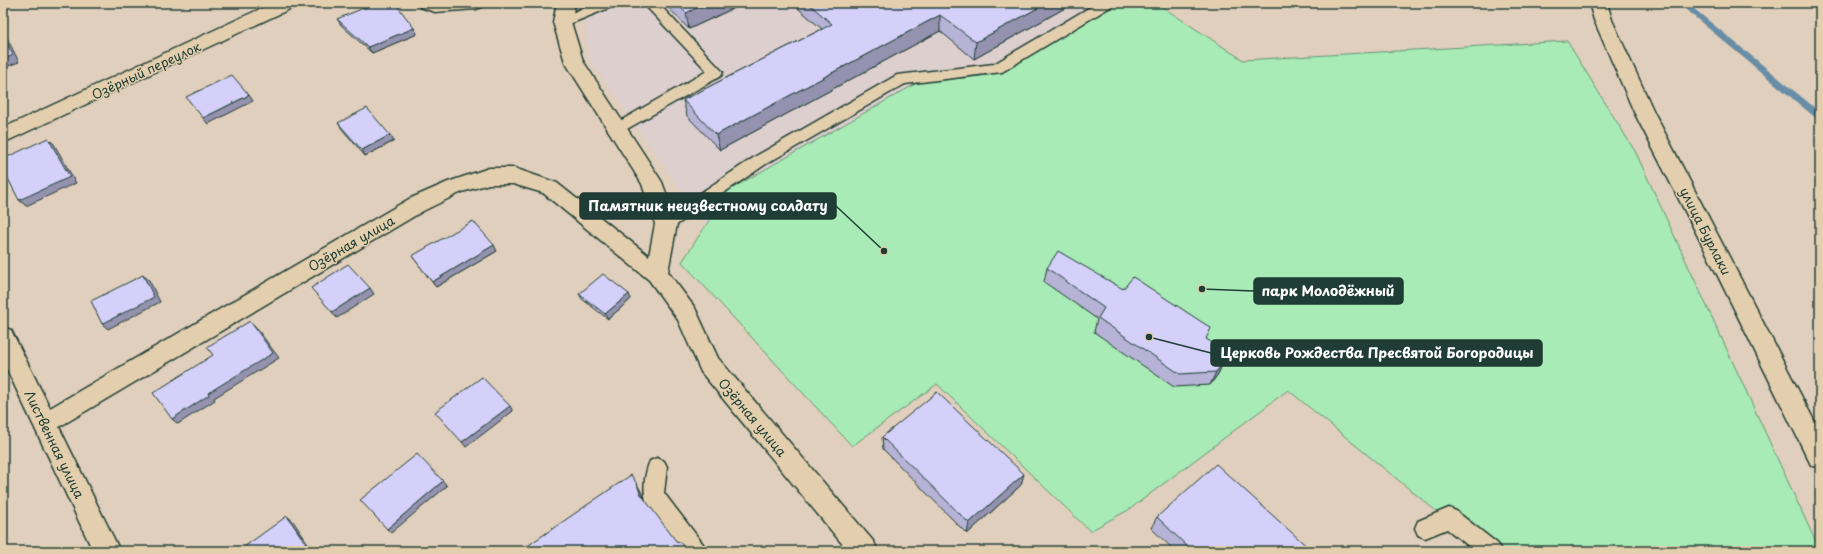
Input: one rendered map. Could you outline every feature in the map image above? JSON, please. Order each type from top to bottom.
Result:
[{"type":"street","name":"Озёрный переулок","points":[[3,136],[288,3]]},
{"type":"street","points":[[426,3],[435,6],[476,3]]},
{"type":"street","name":"улица Бурлаки","points":[[1598,3],[1606,27],[1644,112],[1720,258],[1820,458]]},
{"type":"street","points":[[564,12],[574,62],[652,182],[666,224],[657,274]]},
{"type":"street","name":"Озёрная улица","points":[[45,424],[416,205],[455,188],[489,176],[514,176],[550,188],[657,274],[687,315],[709,365],[865,551]]},
{"type":"street","name":"Лиственная улица","points":[[3,338],[107,551]]},
{"type":"lane","points":[[564,12],[609,3]]},
{"type":"lane","points":[[618,130],[716,72],[650,3]]},
{"type":"lane","points":[[666,224],[761,160],[902,78],[997,69],[1107,3]]},
{"type":"lane","points":[[657,467],[654,496],[696,551]]},
{"type":"lane","points":[[1424,528],[1449,518],[1491,551]]},
{"type":"shaded area","points":[[584,3],[1134,3],[713,232],[700,218],[587,55]]},
{"type":"green space","points":[[1119,3],[1156,3],[1243,60],[1567,41],[1636,153],[1820,551],[1485,551],[1288,390],[1130,509],[1090,531],[937,384],[852,446],[682,262],[729,190],[917,83],[989,75]]},
{"type":"building","points":[[376,3],[395,3],[414,28],[368,47],[337,19]]},
{"type":"building","points":[[676,3],[707,3],[686,13]]},
{"type":"building","points":[[808,3],[1047,3],[976,42],[940,15],[716,135],[683,100],[832,24]]},
{"type":"building","points":[[3,36],[13,55],[3,60]]},
{"type":"building","points":[[232,75],[249,95],[203,118],[186,97]]},
{"type":"building","points":[[367,108],[390,135],[362,150],[338,123]]},
{"type":"building","points":[[48,138],[70,177],[19,200],[3,169],[3,159]]},
{"type":"building","points":[[473,221],[494,245],[432,282],[412,256]]},
{"type":"building","points":[[1058,251],[1123,289],[1133,277],[1211,328],[1206,339],[1219,347],[1224,361],[1216,372],[1180,374],[1098,318],[1104,308],[1047,268]]},
{"type":"building","points":[[348,264],[370,288],[332,312],[311,288]]},
{"type":"building","points":[[603,274],[629,294],[605,314],[579,294]]},
{"type":"building","points":[[143,275],[154,297],[102,324],[91,301]]},
{"type":"building","points":[[250,321],[273,353],[208,393],[209,395],[172,419],[153,393],[213,355],[207,347]]},
{"type":"building","points":[[482,377],[510,406],[462,442],[435,412]]},
{"type":"building","points":[[937,392],[1024,474],[969,523],[882,437]]},
{"type":"building","points":[[417,454],[443,481],[387,529],[360,500]]},
{"type":"building","points":[[1216,464],[1312,551],[1192,551],[1157,517]]},
{"type":"building","points":[[631,475],[637,484],[640,493],[676,541],[680,542],[687,551],[520,551]]},
{"type":"building","points":[[287,516],[311,551],[247,551],[244,547]]},
{"type":"waterway","points":[[1682,3],[1820,117]]},
{"type":"place","name":"Памятник неизвестному солдату","points":[[884,251]]},
{"type":"place","name":"парк Молодёжный","points":[[1202,289]]},
{"type":"place","name":"Церковь Рождества Пресвятой Богородицы","points":[[1149,337]]}]
